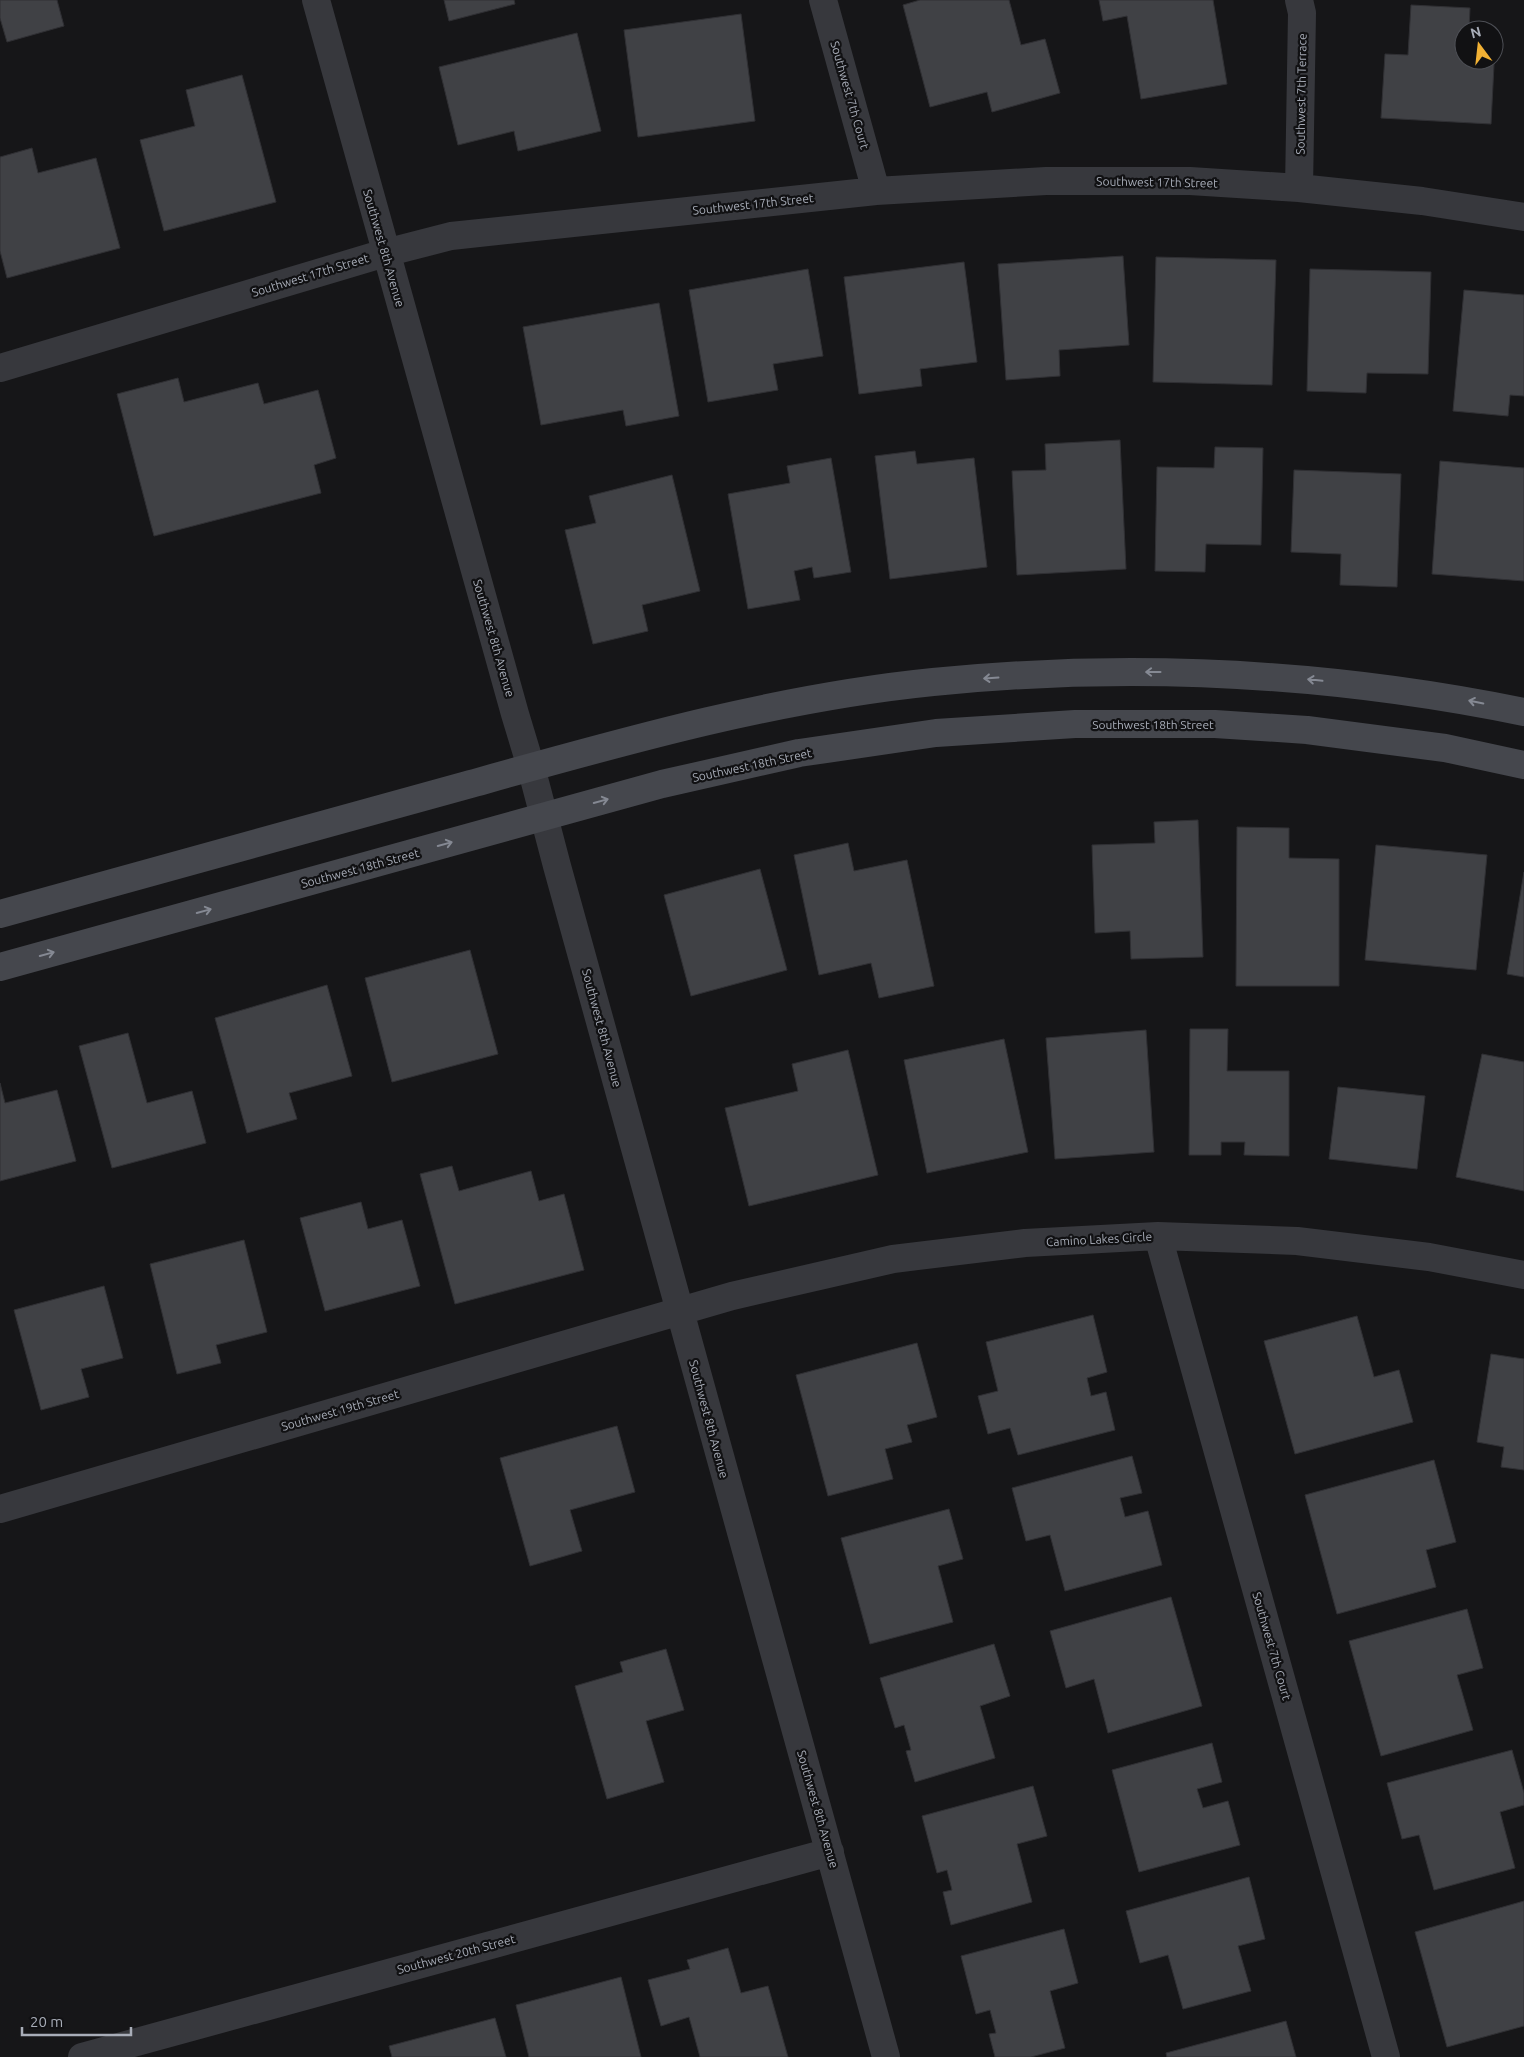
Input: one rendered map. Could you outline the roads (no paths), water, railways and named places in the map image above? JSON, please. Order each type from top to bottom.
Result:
[{"type":"main road","points":[[0,914],[650,734],[790,703],[931,682],[1074,672],[1217,672],[1312,679],[1454,698],[1524,712]]},
{"type":"main road","name":"Southwest 18th Street","points":[[0,967],[662,784],[799,753],[936,733],[1075,724],[1215,724],[1307,730],[1445,748],[1524,764]]},
{"type":"street","name":"Southwest 8th Avenue","points":[[316,0],[385,253],[531,767],[886,2057]]},
{"type":"street","name":"Southwest 7th Court","points":[[823,0],[876,191]]},
{"type":"street","name":"Southwest 7th Terrace","points":[[1299,0],[1302,14],[1300,188]]},
{"type":"street","name":"Southwest 17th Street","points":[[0,368],[385,253],[450,236],[876,191],[1046,181],[1190,181],[1300,188],[1422,201],[1524,217]]},
{"type":"street","name":"Southwest 7th Court","points":[[1158,1236],[1386,2057]]},
{"type":"street","name":"Camino Lakes Circle","points":[[680,1311],[752,1290],[893,1259],[1025,1243],[1158,1236],[1297,1241],[1429,1256],[1524,1275]]},
{"type":"street","name":"Southwest 19th Street","points":[[0,1509],[680,1311]]},
{"type":"street","name":"Southwest 20th Street","points":[[82,2057],[830,1852]]}]
